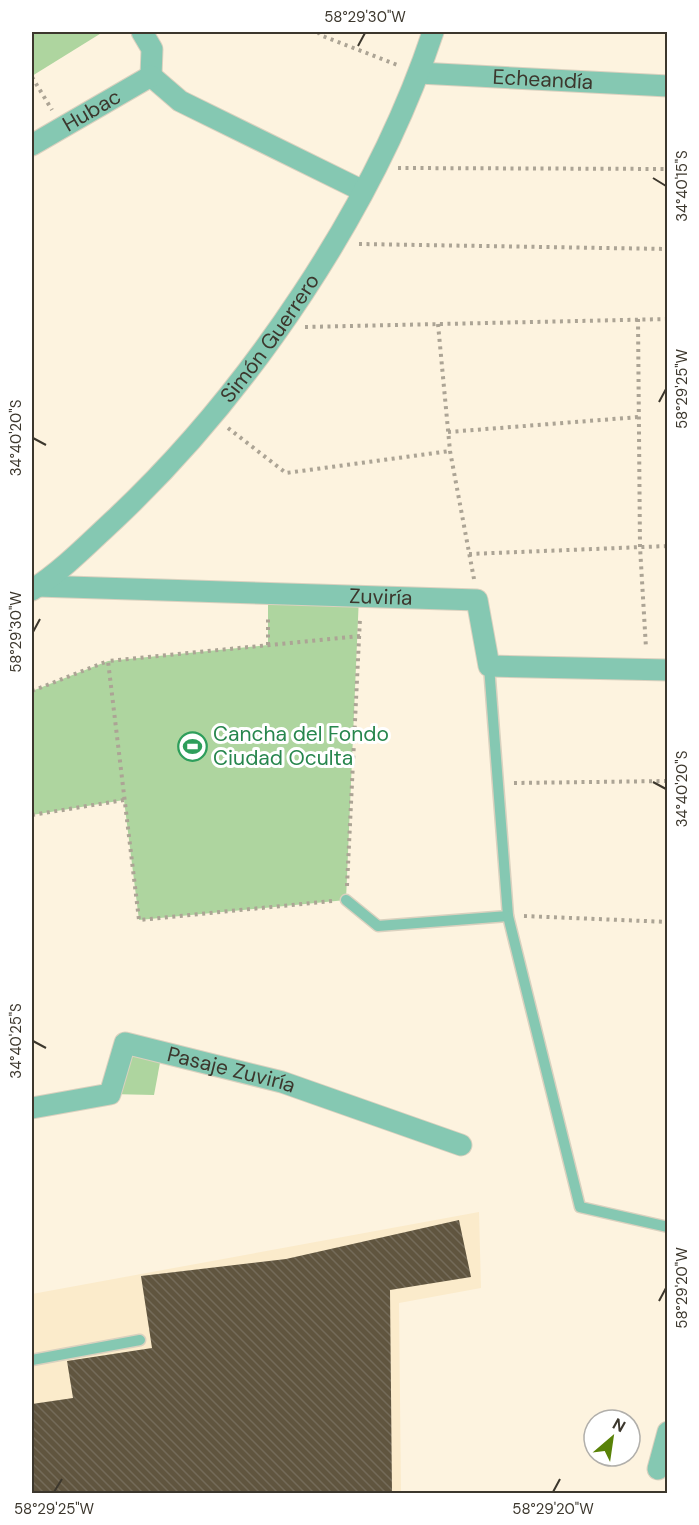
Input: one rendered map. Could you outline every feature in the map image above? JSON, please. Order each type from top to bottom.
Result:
[{"type":"street","points":[[142,32],[152,49],[151,76],[180,101],[363,191]]},
{"type":"street","name":"Simón Guerrero","points":[[34,588],[61,570],[159,478],[249,370],[345,229],[419,73],[433,32]]},
{"type":"street","name":"Echeandía","points":[[419,73],[668,86]]},
{"type":"street","name":"Hubac","points":[[32,145],[151,76]]},
{"type":"street","name":"Zuviría","points":[[34,588],[477,600]]},
{"type":"street","points":[[477,600],[489,666],[657,669]]},
{"type":"street","name":"Pasaje Zuviría","points":[[32,1108],[110,1094],[125,1043],[282,1082],[461,1145]]},
{"type":"street","points":[[658,1469],[668,1432]]},
{"type":"lane","points":[[489,666],[508,915],[580,1207],[668,1227]]},
{"type":"lane","points":[[346,900],[378,926],[508,915]]},
{"type":"lane","points":[[32,1360],[140,1340]]},
{"type":"path","points":[[318,32],[419,73]]},
{"type":"path","points":[[32,78],[62,127]]},
{"type":"path","points":[[374,167],[668,169]]},
{"type":"path","points":[[334,244],[668,249]]},
{"type":"path","points":[[277,328],[668,318]]},
{"type":"path","points":[[638,319],[640,547],[657,669]]},
{"type":"path","points":[[438,324],[450,451],[477,600]]},
{"type":"path","points":[[212,415],[286,473],[450,451]]},
{"type":"path","points":[[448,432],[639,417]]},
{"type":"path","points":[[469,554],[668,546]]},
{"type":"path","points":[[268,594],[268,645]]},
{"type":"path","points":[[108,661],[139,920],[346,900],[360,636],[359,596]]},
{"type":"path","points":[[32,692],[108,661],[360,636]]},
{"type":"path","points":[[498,783],[668,781]]},
{"type":"path","points":[[32,815],[124,800]]},
{"type":"path","points":[[508,915],[668,922]]},
{"type":"shaded area","points":[[479,1212],[481,1288],[399,1303],[401,1493],[32,1494],[32,1294]]},
{"type":"green space","points":[[32,32],[103,32],[32,76]]},
{"type":"green space","name":"Cancha del Fondo Ciudad Oculta","points":[[268,593],[359,596],[346,900],[139,920],[124,800],[32,815],[32,691],[108,661],[268,645]]},
{"type":"green space","points":[[125,1043],[162,1052],[154,1095],[110,1094]]},
{"type":"building","points":[[459,1220],[471,1277],[390,1290],[392,1494],[32,1494],[32,1404],[73,1398],[67,1361],[152,1348],[141,1276],[286,1259]]},
{"type":"place","name":"Cancha del Fondo Ciudad Oculta","points":[[192,746]]}]
